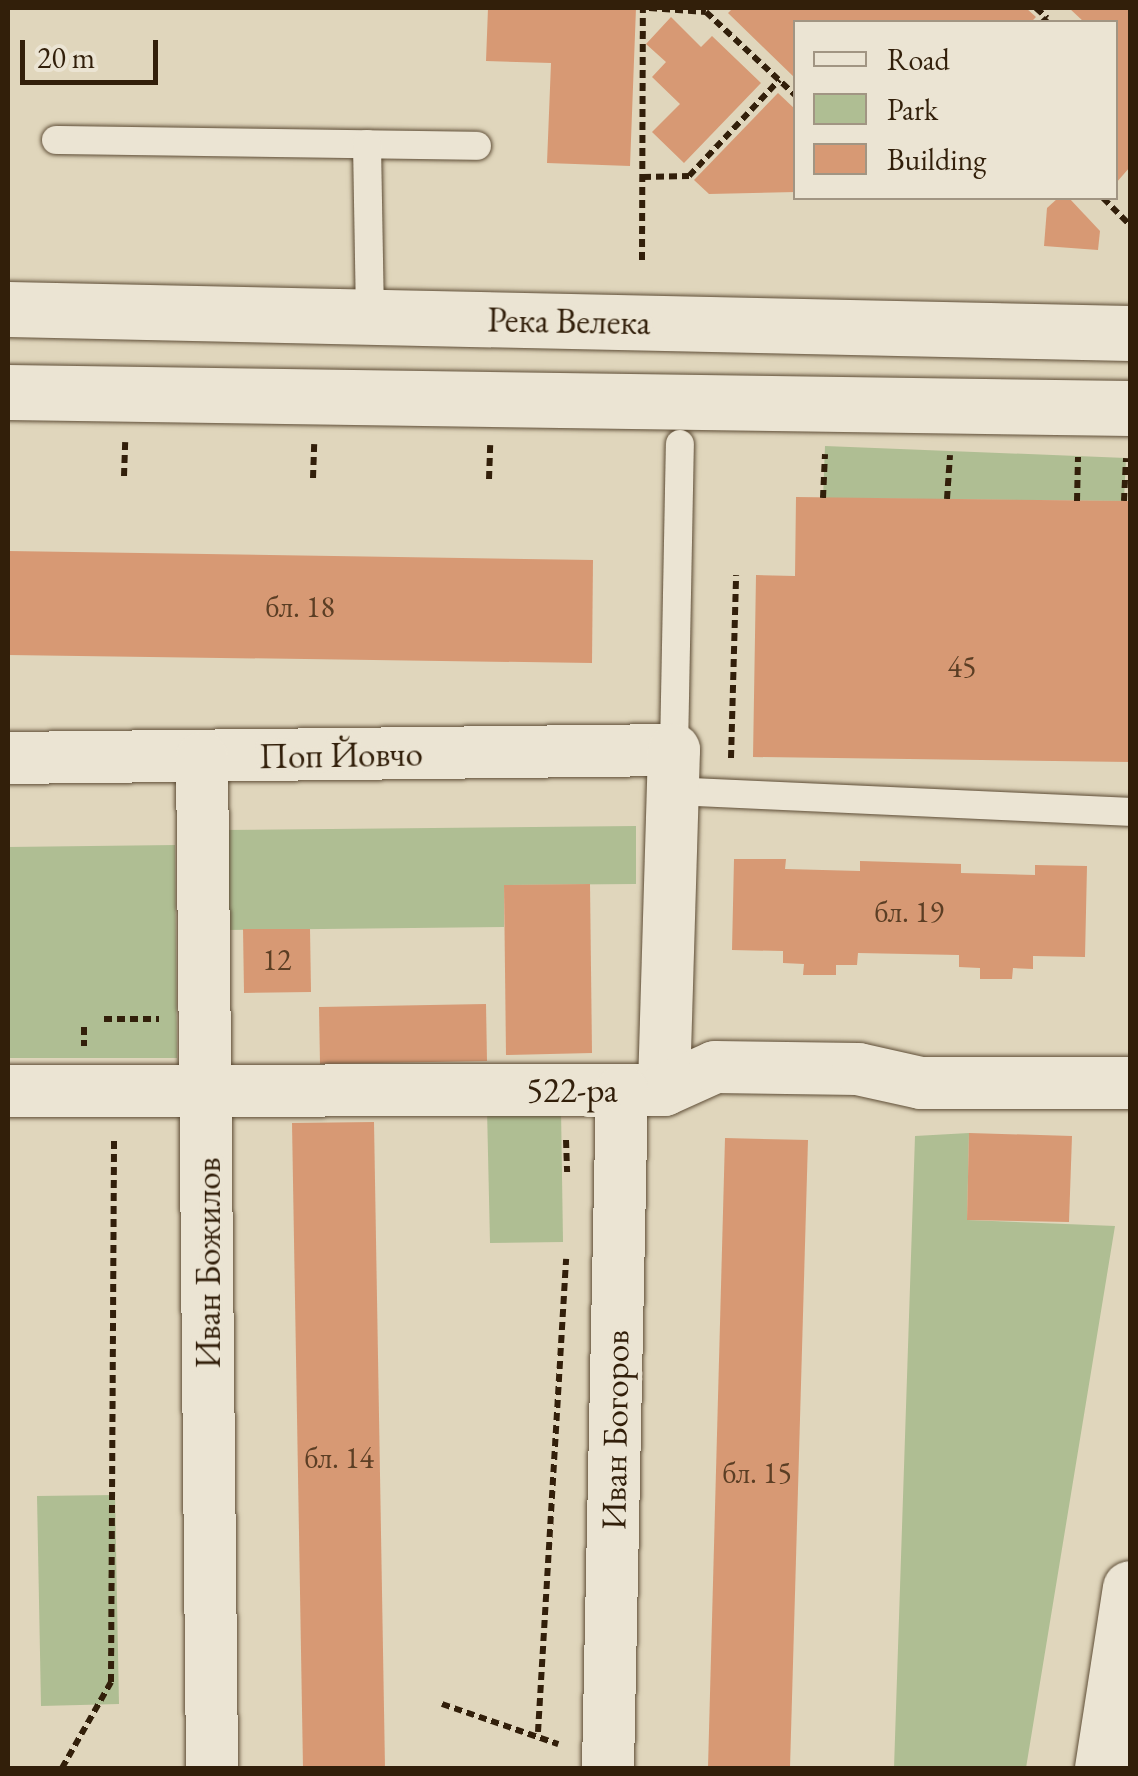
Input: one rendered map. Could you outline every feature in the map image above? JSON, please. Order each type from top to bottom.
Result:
[{"type":"street","name":"Река Велека","points":[[8,308],[1130,332]]},
{"type":"street","points":[[8,392],[473,394],[1128,433]]},
{"type":"street","name":"Поп Йовчо","points":[[8,758],[202,758],[673,770]]},
{"type":"street","name":"Иван Божилов","points":[[202,758],[212,1768]]},
{"type":"street","name":"Иван Богоров","points":[[588,1759],[673,770]]},
{"type":"street","name":"522-ра","points":[[8,1091],[643,1090],[715,1067],[858,1069],[921,1084],[1130,1083]]},
{"type":"street","points":[[1102,1768],[1130,1588]]},
{"type":"lane","points":[[56,140],[478,146]]},
{"type":"lane","points":[[367,144],[370,318]]},
{"type":"lane","points":[[673,770],[680,444]]},
{"type":"lane","name":"Поп Йовчо","points":[[673,770],[730,794],[1130,812]]},
{"type":"path","points":[[642,260],[646,8],[708,10],[793,93]]},
{"type":"path","points":[[644,177],[689,176],[779,80]]},
{"type":"path","points":[[1105,200],[1130,225]]},
{"type":"path","points":[[1124,502],[1128,433]]},
{"type":"path","points":[[124,476],[125,435]]},
{"type":"path","points":[[313,478],[314,438]]},
{"type":"path","points":[[489,479],[490,441]]},
{"type":"path","points":[[823,498],[825,446]]},
{"type":"path","points":[[947,499],[951,452]]},
{"type":"path","points":[[1077,501],[1078,456]]},
{"type":"path","points":[[730,794],[736,574]]},
{"type":"path","points":[[565,1090],[567,1185]]},
{"type":"path","points":[[62,1768],[111,1682],[114,1091]]},
{"type":"path","points":[[538,1732],[568,1241]]},
{"type":"path","points":[[442,1704],[538,1732],[588,1759]]},
{"type":"green space","points":[[825,446],[1126,458],[1124,501],[823,498]]},
{"type":"green space","points":[[636,826],[636,884],[504,885],[504,927],[222,930],[222,830]]},
{"type":"green space","points":[[175,845],[177,1058],[8,1058],[8,847]]},
{"type":"green space","points":[[561,1108],[563,1242],[490,1243],[487,1109]]},
{"type":"green space","points":[[969,1133],[967,1220],[1115,1226],[1026,1768],[894,1768],[915,1136]]},
{"type":"green space","points":[[115,1495],[119,1704],[41,1706],[37,1496]]},
{"type":"building","points":[[488,8],[636,8],[630,166],[547,163],[551,63],[486,61]]},
{"type":"building","points":[[733,8],[1026,8],[1036,17],[793,20],[793,76],[728,13]]},
{"type":"building","points":[[1069,8],[1130,8],[1130,167],[1118,181],[1118,20],[1082,20]]},
{"type":"building","points":[[671,17],[701,47],[712,36],[761,83],[684,163],[652,132],[680,104],[652,77],[666,62],[646,44]]},
{"type":"building","points":[[778,93],[793,107],[793,192],[709,194],[694,180]]},
{"type":"building","points":[[1056,200],[1071,200],[1100,231],[1098,250],[1044,246],[1047,208]]},
{"type":"building","points":[[796,497],[1130,501],[1130,762],[753,757],[756,575],[795,576]]},
{"type":"building","points":[[8,551],[593,560],[592,663],[8,655]]},
{"type":"building","points":[[734,859],[786,859],[785,869],[860,871],[860,861],[961,864],[961,873],[1035,875],[1035,865],[1087,866],[1085,957],[1033,956],[1033,969],[1013,968],[1012,979],[980,979],[980,968],[959,967],[959,955],[858,953],[857,965],[836,965],[836,975],[803,975],[804,964],[783,963],[783,951],[732,950]]},
{"type":"building","points":[[590,884],[592,1053],[506,1055],[504,885]]},
{"type":"building","points":[[243,929],[310,929],[311,992],[244,993]]},
{"type":"building","points":[[486,1004],[487,1061],[320,1064],[319,1007]]},
{"type":"building","points":[[374,1122],[385,1768],[303,1768],[292,1123]]},
{"type":"building","points":[[969,1133],[1072,1136],[1069,1222],[967,1220]]},
{"type":"building","points":[[725,1138],[808,1140],[790,1768],[708,1768]]}]
